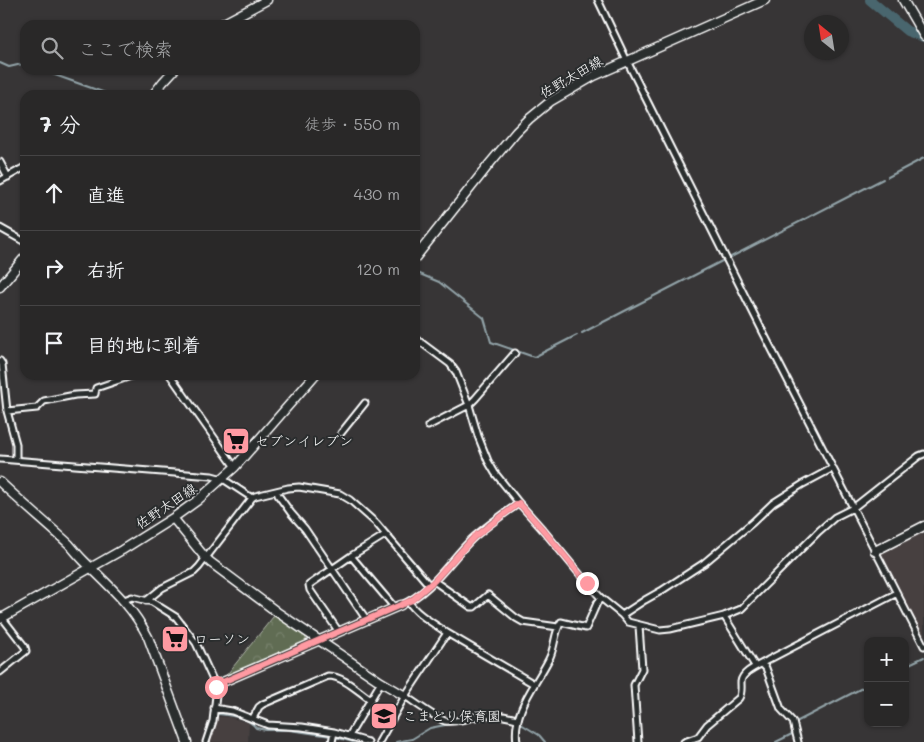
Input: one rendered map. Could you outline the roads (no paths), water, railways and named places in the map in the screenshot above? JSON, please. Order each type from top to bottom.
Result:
[{"type":"street","points":[[230,20],[268,0]]},
{"type":"street","points":[[598,0],[627,61],[924,646]]},
{"type":"street","name":"佐野太田線","points":[[420,252],[516,132],[529,118],[551,100],[594,76],[765,0]]},
{"type":"street","points":[[903,0],[923,34]]},
{"type":"street","points":[[157,90],[169,75]]},
{"type":"street","points":[[0,162],[8,177]]},
{"type":"street","points":[[0,181],[20,170]]},
{"type":"street","points":[[0,228],[20,239]]},
{"type":"street","points":[[0,287],[20,263]]},
{"type":"street","points":[[420,342],[452,367],[458,375],[478,436],[495,473],[601,598],[628,622],[639,626],[660,630],[670,629],[724,616],[741,609],[834,517],[853,508],[924,454]]},
{"type":"street","points":[[428,426],[469,405],[515,353]]},
{"type":"street","points":[[0,361],[2,364],[7,411],[16,444],[16,460]]},
{"type":"street","points":[[7,411],[37,408],[44,401],[75,395],[95,394],[96,388],[118,380]]},
{"type":"street","points":[[174,380],[235,467]]},
{"type":"street","name":"佐野太田線","points":[[1,617],[91,568],[173,518],[198,500],[235,467],[311,380]]},
{"type":"street","points":[[341,433],[365,403]]},
{"type":"street","points":[[0,459],[212,476],[223,479],[252,498]]},
{"type":"street","points":[[622,615],[704,562],[773,503],[833,468]]},
{"type":"street","points":[[0,482],[69,544],[124,600],[142,624],[187,742]]},
{"type":"street","points":[[146,601],[162,588],[199,568],[252,498],[299,487],[340,494],[350,500],[376,523],[429,585]]},
{"type":"street","points":[[277,491],[366,620]]},
{"type":"street","points":[[206,742],[211,729],[216,687],[218,684],[410,602],[434,581],[474,537],[519,503]]},
{"type":"street","points":[[173,518],[206,558],[274,610],[381,682],[442,720],[453,722],[486,715],[501,715],[517,719]]},
{"type":"street","points":[[875,551],[924,526]]},
{"type":"street","points":[[339,632],[309,587],[311,583],[385,535]]},
{"type":"street","points":[[351,556],[398,606]]},
{"type":"street","points":[[434,581],[471,607],[474,607],[488,594],[523,622],[558,627]]},
{"type":"street","points":[[684,742],[698,736],[707,725],[739,698],[741,695],[742,677],[755,666],[897,594]]},
{"type":"street","points":[[124,600],[132,597],[146,601],[156,604],[172,614],[196,643],[214,682],[218,684]]},
{"type":"street","points":[[517,742],[517,719],[534,684],[550,658],[560,622],[586,628],[601,598]]},
{"type":"street","points":[[410,602],[412,606],[447,633],[534,684]]},
{"type":"street","points":[[724,616],[755,666]]},
{"type":"street","points":[[0,672],[26,652],[25,647],[1,617]]},
{"type":"street","points":[[638,742],[634,685],[642,669],[639,626]]},
{"type":"street","points":[[379,742],[405,696],[447,633]]},
{"type":"street","points":[[762,664],[766,668],[781,708],[793,722],[798,742]]},
{"type":"street","points":[[253,718],[259,707],[263,704],[328,676],[333,676],[345,682],[370,700]]},
{"type":"street","points":[[349,736],[381,682]]},
{"type":"street","points":[[214,708],[232,711],[268,724],[334,732],[368,742]]},
{"type":"street","points":[[332,742],[334,732]]},
{"type":"waterway","points":[[870,0],[907,31],[924,37]]},
{"type":"waterway","points":[[0,63],[9,67],[20,64]]},
{"type":"waterway","points":[[55,75],[97,90]]},
{"type":"waterway","points":[[888,177],[924,158]]},
{"type":"waterway","points":[[731,257],[883,179]]},
{"type":"waterway","points":[[582,333],[722,261]]},
{"type":"waterway","points":[[420,274],[439,282],[484,318],[491,342],[534,357],[577,335]]},
{"type":"waterway","points":[[909,664],[924,657]]},
{"type":"waterway","points":[[797,729],[796,722],[864,687]]},
{"type":"waterway","points":[[218,714],[239,718],[249,722],[256,728],[266,730],[289,730],[331,736]]},
{"type":"waterway","points":[[486,717],[511,720]]},
{"type":"waterway","points":[[459,723],[476,719]]},
{"type":"waterway","points":[[396,742],[412,739],[430,728],[450,724]]},
{"type":"waterway","points":[[521,724],[539,735],[545,742]]},
{"type":"waterway","points":[[776,742],[792,734]]},
{"type":"waterway","points":[[335,737],[353,742]]},
{"type":"place","name":"セブンイレブン","points":[[236,441]]},
{"type":"place","name":"ローソン","points":[[175,639]]},
{"type":"place","name":"こまどり保育園","points":[[384,716]]}]
